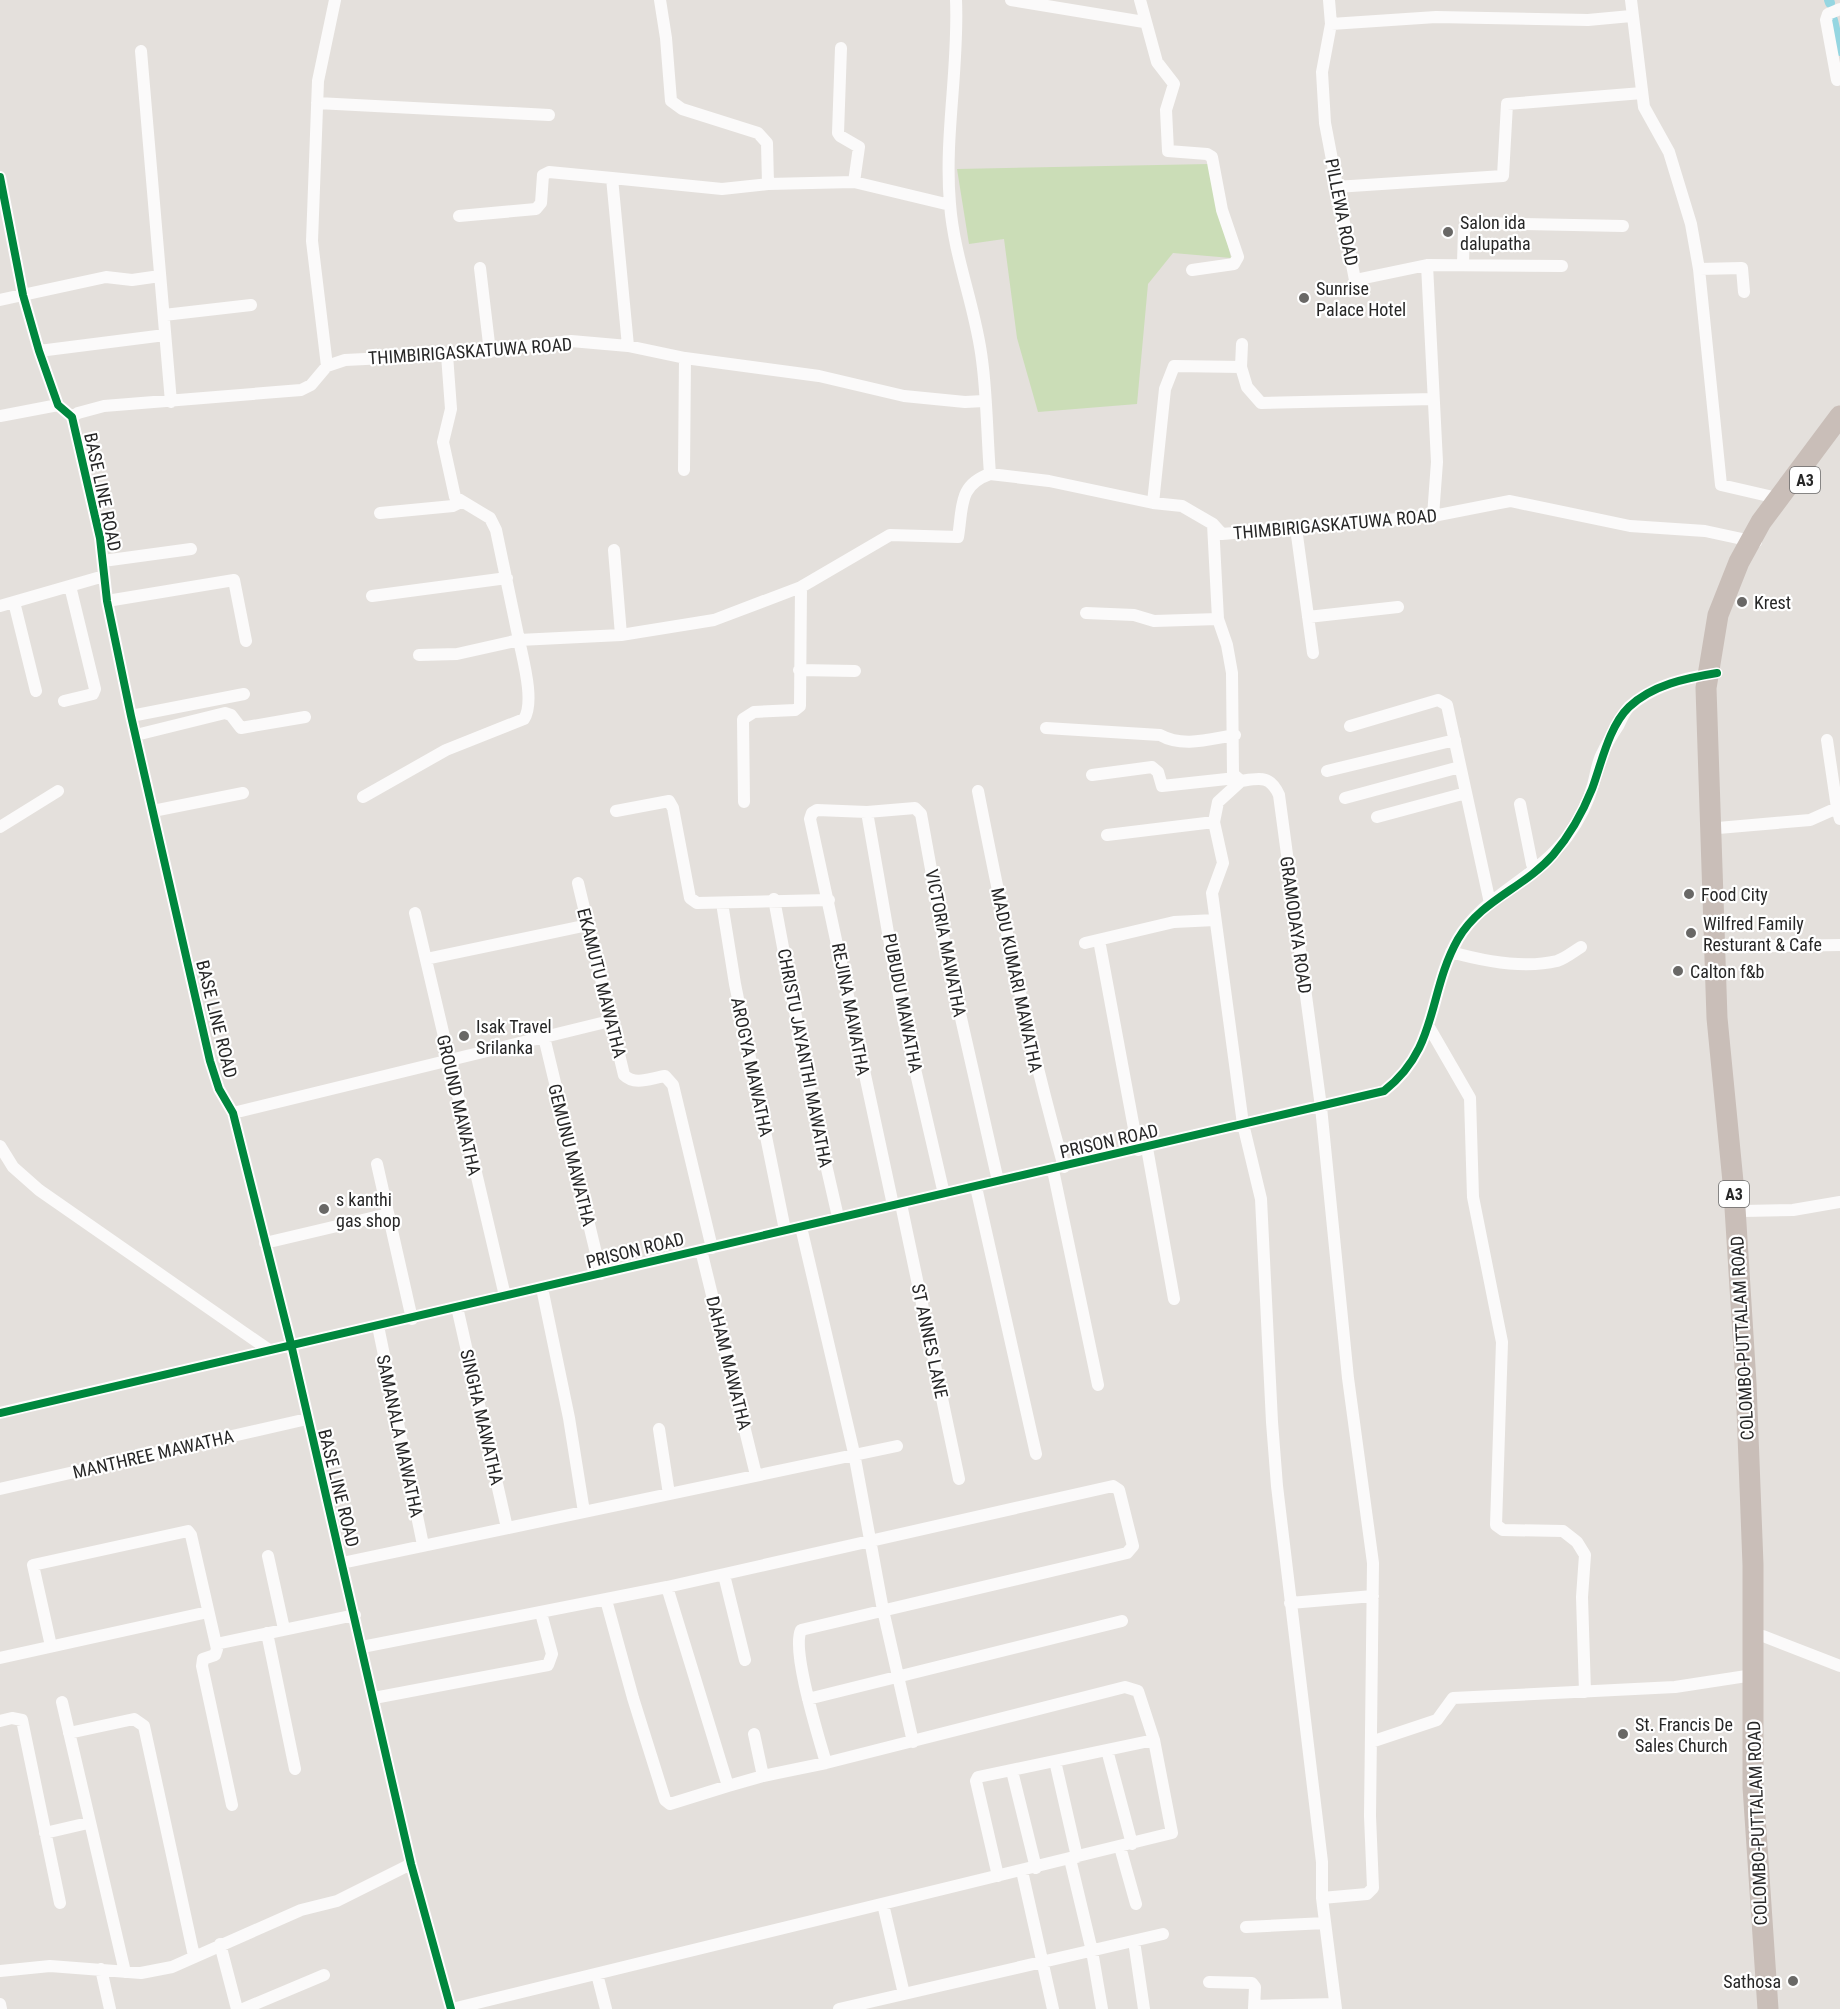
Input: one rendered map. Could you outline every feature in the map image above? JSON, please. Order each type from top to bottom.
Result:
[{"type":"highway","name":"COLOMBO-PUTTALAM ROAD","points":[[1768,2009],[1753,1787],[1753,1565],[1745,1372],[1734,1192],[1720,1071],[1714,959],[1712,674],[1734,598],[1755,542],[1840,416]]},
{"type":"highway","name":"COLOMBO-PUTTALAM ROAD","points":[[1784,500],[1840,433]]},
{"type":"highway","name":"COLOMBO-PUTTALAM ROAD","points":[[1712,674],[1720,947],[1727,1070],[1743,1211],[1751,1310],[1763,1636],[1763,1803],[1780,2009]]},
{"type":"street","points":[[72,417],[78,413],[104,406],[301,390],[311,385],[327,366],[312,241],[318,81],[335,0]]},
{"type":"street","points":[[660,0],[666,38],[671,101],[682,109],[758,134],[767,143],[768,184]]},
{"type":"street","points":[[419,655],[457,654],[519,640],[621,635],[714,620],[801,587],[890,535],[958,537],[966,488],[974,479],[990,474],[982,359],[960,267],[950,205],[949,173],[958,40],[956,0]]},
{"type":"street","points":[[1011,0],[1144,22]]},
{"type":"street","points":[[1140,0],[1144,22],[1157,62],[1174,84],[1166,110],[1168,151],[1207,154],[1212,157],[1222,210],[1238,257],[1234,264],[1192,270]]},
{"type":"street","name":"PILLEWA ROAD","points":[[1329,0],[1331,24],[1322,72],[1325,123],[1335,187],[1355,280],[1427,265]]},
{"type":"street","points":[[1631,0],[1631,16],[1644,107],[1669,152],[1691,224],[1699,269],[1721,485],[1784,500]]},
{"type":"street","points":[[1837,80],[1826,20],[1828,14],[1840,9]]},
{"type":"street","points":[[1331,24],[1436,17],[1588,20],[1631,16]]},
{"type":"street","points":[[841,48],[838,133],[859,147],[854,182]]},
{"type":"street","points":[[141,51],[171,402]]},
{"type":"street","points":[[1335,187],[1503,176],[1507,105],[1642,93]]},
{"type":"street","points":[[317,103],[549,116]]},
{"type":"street","points":[[459,216],[536,209],[541,203],[543,175],[549,172],[722,189],[768,184],[854,182],[950,205]]},
{"type":"street","points":[[0,177],[23,295],[58,405],[0,416]]},
{"type":"street","points":[[612,178],[628,346]]},
{"type":"street","points":[[1463,263],[1464,230],[1471,223],[1623,226]]},
{"type":"street","points":[[1433,516],[1437,462],[1427,265],[1463,263],[1562,266]]},
{"type":"street","points":[[480,268],[490,352]]},
{"type":"street","points":[[1699,269],[1742,268],[1744,292]]},
{"type":"street","points":[[0,300],[106,277],[132,280],[160,276]]},
{"type":"street","points":[[164,315],[251,305]]},
{"type":"street","points":[[39,351],[165,334]]},
{"type":"street","name":"THIMBIRIGASKATUWA ROAD","points":[[327,366],[345,360],[490,352],[571,341],[628,346],[685,358],[819,376],[904,396],[965,402],[984,401]]},
{"type":"street","points":[[1242,344],[1241,367],[1247,387],[1260,403],[1433,399]]},
{"type":"street","points":[[363,797],[446,750],[524,719],[529,712],[527,682],[496,530],[490,518],[455,497],[443,442],[451,409],[447,355]]},
{"type":"street","points":[[684,470],[685,358]]},
{"type":"street","points":[[1154,503],[1165,389],[1174,366],[1241,367]]},
{"type":"street","name":"BASE LINE ROAD","points":[[58,405],[72,417],[103,561],[107,601],[131,716],[210,1061],[219,1089],[232,1113],[291,1344],[411,1864],[452,2009]]},
{"type":"street","name":"THIMBIRIGASKATUWA ROAD","points":[[990,474],[1049,481],[1154,503],[1182,506],[1213,524],[1222,534],[1433,516],[1510,501],[1630,526],[1705,531],[1755,542]]},
{"type":"street","points":[[380,513],[453,506],[461,502]]},
{"type":"street","points":[[1209,1982],[1252,1983],[1255,1987],[1254,2007],[1336,2007],[1322,1898],[1322,1862],[1290,1603],[1272,1422],[1261,1199],[1243,1124],[1212,893],[1223,863],[1214,822],[1218,802],[1238,780],[1233,774],[1235,735],[1232,673],[1227,645],[1218,618],[1213,524]]},
{"type":"street","points":[[1296,528],[1313,653]]},
{"type":"street","points":[[103,561],[191,549]]},
{"type":"street","points":[[614,550],[621,635]]},
{"type":"street","points":[[0,606],[104,576]]},
{"type":"street","points":[[372,596],[507,578]]},
{"type":"street","points":[[107,601],[234,580],[246,641]]},
{"type":"street","points":[[64,701],[93,694],[95,689],[70,586]]},
{"type":"street","points":[[744,802],[743,720],[754,712],[795,710],[800,706],[801,587]]},
{"type":"street","points":[[14,602],[36,691]]},
{"type":"street","points":[[1308,617],[1398,607]]},
{"type":"street","points":[[1086,613],[1134,615],[1154,621],[1218,618]]},
{"type":"street","points":[[800,670],[855,671]]},
{"type":"street","name":"PRISON ROAD","points":[[0,1413],[291,1344],[412,1319],[838,1217],[1143,1149],[1383,1090],[1406,1071],[1419,1051],[1429,1027],[1451,952],[1469,923],[1490,903],[1550,858],[1577,823],[1593,788],[1601,755],[1628,708],[1664,684],[1712,674]]},
{"type":"street","points":[[131,716],[244,694]]},
{"type":"street","points":[[1350,726],[1438,700],[1447,705],[1490,903]]},
{"type":"street","points":[[136,735],[225,713],[231,715],[241,728],[305,717]]},
{"type":"street","points":[[1046,728],[1160,735],[1170,741],[1184,743],[1235,735]]},
{"type":"street","points":[[1327,771],[1455,740]]},
{"type":"street","points":[[1718,828],[1810,820],[1839,811],[1827,740]]},
{"type":"street","name":"GRAMODAYA ROAD","points":[[1092,775],[1152,767],[1158,772],[1162,786],[1265,778],[1274,783],[1279,795],[1321,1107]]},
{"type":"street","points":[[1345,798],[1460,767]]},
{"type":"street","points":[[0,827],[58,790]]},
{"type":"street","name":"MADU KUMARI MAWATHA","points":[[978,791],[1016,979],[1058,1168],[1098,1385]]},
{"type":"street","points":[[153,811],[243,793]]},
{"type":"street","points":[[1377,817],[1466,793]]},
{"type":"street","points":[[616,811],[669,801],[673,808],[690,898],[697,903],[774,899],[829,900]]},
{"type":"street","points":[[1520,804],[1532,864],[1536,870]]},
{"type":"street","name":"VICTORIA MAWATHA","points":[[812,813],[817,810],[867,812],[915,808],[921,814],[949,964],[998,1181]]},
{"type":"street","name":"PUBUDU MAWATHA","points":[[867,812],[902,1013],[944,1194]]},
{"type":"street","name":"REJINA MAWATHA","points":[[812,813],[810,819],[897,1204]]},
{"type":"street","points":[[1107,835],[1214,822]]},
{"type":"street","name":"EKAMUTU MAWATHA","points":[[578,883],[624,1075],[638,1081],[665,1076],[674,1084],[706,1249]]},
{"type":"street","name":"CHRISTU JAYANTHI MAWATHA","points":[[774,899],[813,1108],[838,1217]]},
{"type":"street","name":"AROGYA MAWATHA","points":[[722,903],[735,984],[785,1230]]},
{"type":"street","name":"GROUND MAWATHA","points":[[415,913],[505,1296]]},
{"type":"street","points":[[1084,943],[1174,922],[1215,920]]},
{"type":"street","points":[[426,959],[588,925]]},
{"type":"street","points":[[1099,940],[1174,1299]]},
{"type":"street","points":[[1720,947],[1840,945]]},
{"type":"street","points":[[1451,952],[1480,960],[1540,963],[1559,960],[1581,947]]},
{"type":"street","points":[[232,1113],[610,1021]]},
{"type":"street","points":[[1429,1027],[1470,1098],[1473,1197],[1502,1342],[1497,1525],[1503,1530],[1563,1531],[1577,1542],[1585,1555],[1582,1598],[1585,1692]]},
{"type":"street","name":"GEMUNU MAWATHA","points":[[544,1036],[601,1274]]},
{"type":"street","points":[[1321,1107],[1348,1378],[1373,1563],[1371,1742],[1373,1888],[1367,1894],[1322,1898]]},
{"type":"street","points":[[0,1146],[13,1167],[39,1190],[269,1350]]},
{"type":"street","points":[[376,1164],[412,1319]]},
{"type":"street","points":[[976,1187],[1036,1454]]},
{"type":"street","points":[[1743,1211],[1793,1210],[1840,1202]]},
{"type":"street","name":"ST ANNES LANE","points":[[897,1204],[959,1479]]},
{"type":"street","points":[[265,1243],[388,1214]]},
{"type":"street","points":[[801,1227],[854,1454],[883,1610],[913,1742]]},
{"type":"street","name":"DAHAM MAWATHA","points":[[706,1249],[756,1475]]},
{"type":"street","points":[[542,1288],[569,1418],[584,1512]]},
{"type":"street","name":"SINGHA MAWATHA","points":[[458,1307],[507,1528]]},
{"type":"street","name":"SAMANALA MAWATHA","points":[[378,1326],[423,1545]]},
{"type":"street","name":"MANTHREE MAWATHA","points":[[0,1489],[307,1419]]},
{"type":"street","points":[[659,1429],[669,1494]]},
{"type":"street","points":[[342,1563],[897,1446]]},
{"type":"street","points":[[362,1647],[724,1575],[1113,1486],[1119,1490],[1133,1546],[1127,1553],[801,1630],[798,1644],[808,1699],[826,1763]]},
{"type":"street","points":[[51,1646],[33,1566],[188,1531],[191,1535],[216,1644],[215,1655],[203,1659],[202,1666],[232,1805]]},
{"type":"street","points":[[268,1556],[284,1629]]},
{"type":"street","points":[[724,1575],[745,1660]]},
{"type":"street","points":[[667,1587],[728,1786]]},
{"type":"street","points":[[1290,1603],[1373,1596]]},
{"type":"street","points":[[452,2009],[1172,1833],[1154,1740],[1138,1690],[1125,1687],[913,1742],[763,1776],[670,1803],[665,1800],[633,1698],[606,1600]]},
{"type":"street","points":[[0,1658],[208,1612]]},
{"type":"street","points":[[374,1698],[549,1665],[552,1654],[541,1613]]},
{"type":"street","points":[[216,1644],[355,1615]]},
{"type":"street","points":[[808,1699],[1122,1621]]},
{"type":"street","points":[[267,1633],[296,1769]]},
{"type":"street","points":[[1763,1636],[1840,1666]]},
{"type":"street","points":[[1371,1742],[1437,1720],[1452,1698],[1675,1687],[1753,1675]]},
{"type":"street","points":[[62,1702],[88,1822],[125,1972]]},
{"type":"street","points":[[0,1721],[12,1718],[22,1720],[60,1903]]},
{"type":"street","points":[[69,1733],[134,1719],[144,1725],[194,1956]]},
{"type":"street","points":[[754,1734],[763,1776]]},
{"type":"street","points":[[998,1876],[976,1781],[978,1777],[1154,1740]]},
{"type":"street","points":[[1107,1750],[1136,1904]]},
{"type":"street","points":[[1055,1761],[1102,2009]]},
{"type":"street","points":[[1012,1771],[1036,1868]]},
{"type":"street","points":[[45,1833],[88,1822]]},
{"type":"street","points":[[0,1971],[50,1966],[141,1973],[172,1967],[301,1910],[337,1901],[372,1886],[411,1864]]},
{"type":"street","points":[[1022,1871],[1053,2009]]},
{"type":"street","points":[[883,1905],[904,1994]]},
{"type":"street","points":[[1246,1927],[1325,1923]]},
{"type":"street","points":[[838,2009],[889,2003],[904,1994],[1163,1934]]},
{"type":"street","points":[[1134,1941],[1144,2009]]},
{"type":"street","points":[[220,1944],[237,2009]]},
{"type":"street","points":[[100,1969],[110,2009]]},
{"type":"street","points":[[597,1974],[606,2009]]},
{"type":"street","points":[[243,2009],[324,1975]]},
{"type":"street","points":[[0,2004],[1,2009]]},
{"type":"green space","points":[[1209,164],[1231,258],[1173,253],[1148,284],[1137,404],[1038,412],[1017,338],[1004,239],[969,244],[957,169]]},
{"type":"waterway","points":[[1833,20],[1840,51]]},
{"type":"cycle path","points":[[0,177],[23,295],[39,351],[58,405],[72,417],[100,538],[107,601],[131,716],[210,1061],[219,1089],[233,1113],[291,1344],[411,1864],[451,2009]]},
{"type":"cycle path","points":[[0,1413],[1384,1091],[1402,1074],[1423,1039],[1441,980],[1458,939],[1478,914],[1542,866],[1565,840],[1588,798],[1611,735],[1622,715],[1638,699],[1659,688],[1682,680],[1717,673]]},
{"type":"place","name":"Salon ida dalupatha","points":[[1448,232]]},
{"type":"place","name":"Sunrise Palace Hotel","points":[[1304,298]]},
{"type":"place","name":"Krest","points":[[1742,602]]},
{"type":"place","name":"Food City","points":[[1689,894]]},
{"type":"place","name":"Wilfred Family Resturant & Cafe","points":[[1691,933]]},
{"type":"place","name":"Calton f&b","points":[[1678,971]]},
{"type":"place","name":"Isak Travel Srilanka","points":[[464,1036]]},
{"type":"place","name":"s kanthi gas shop","points":[[324,1209]]},
{"type":"place","name":"St. Francis De Sales Church","points":[[1623,1734]]},
{"type":"place","name":"Sathosa","points":[[1793,1981]]}]
